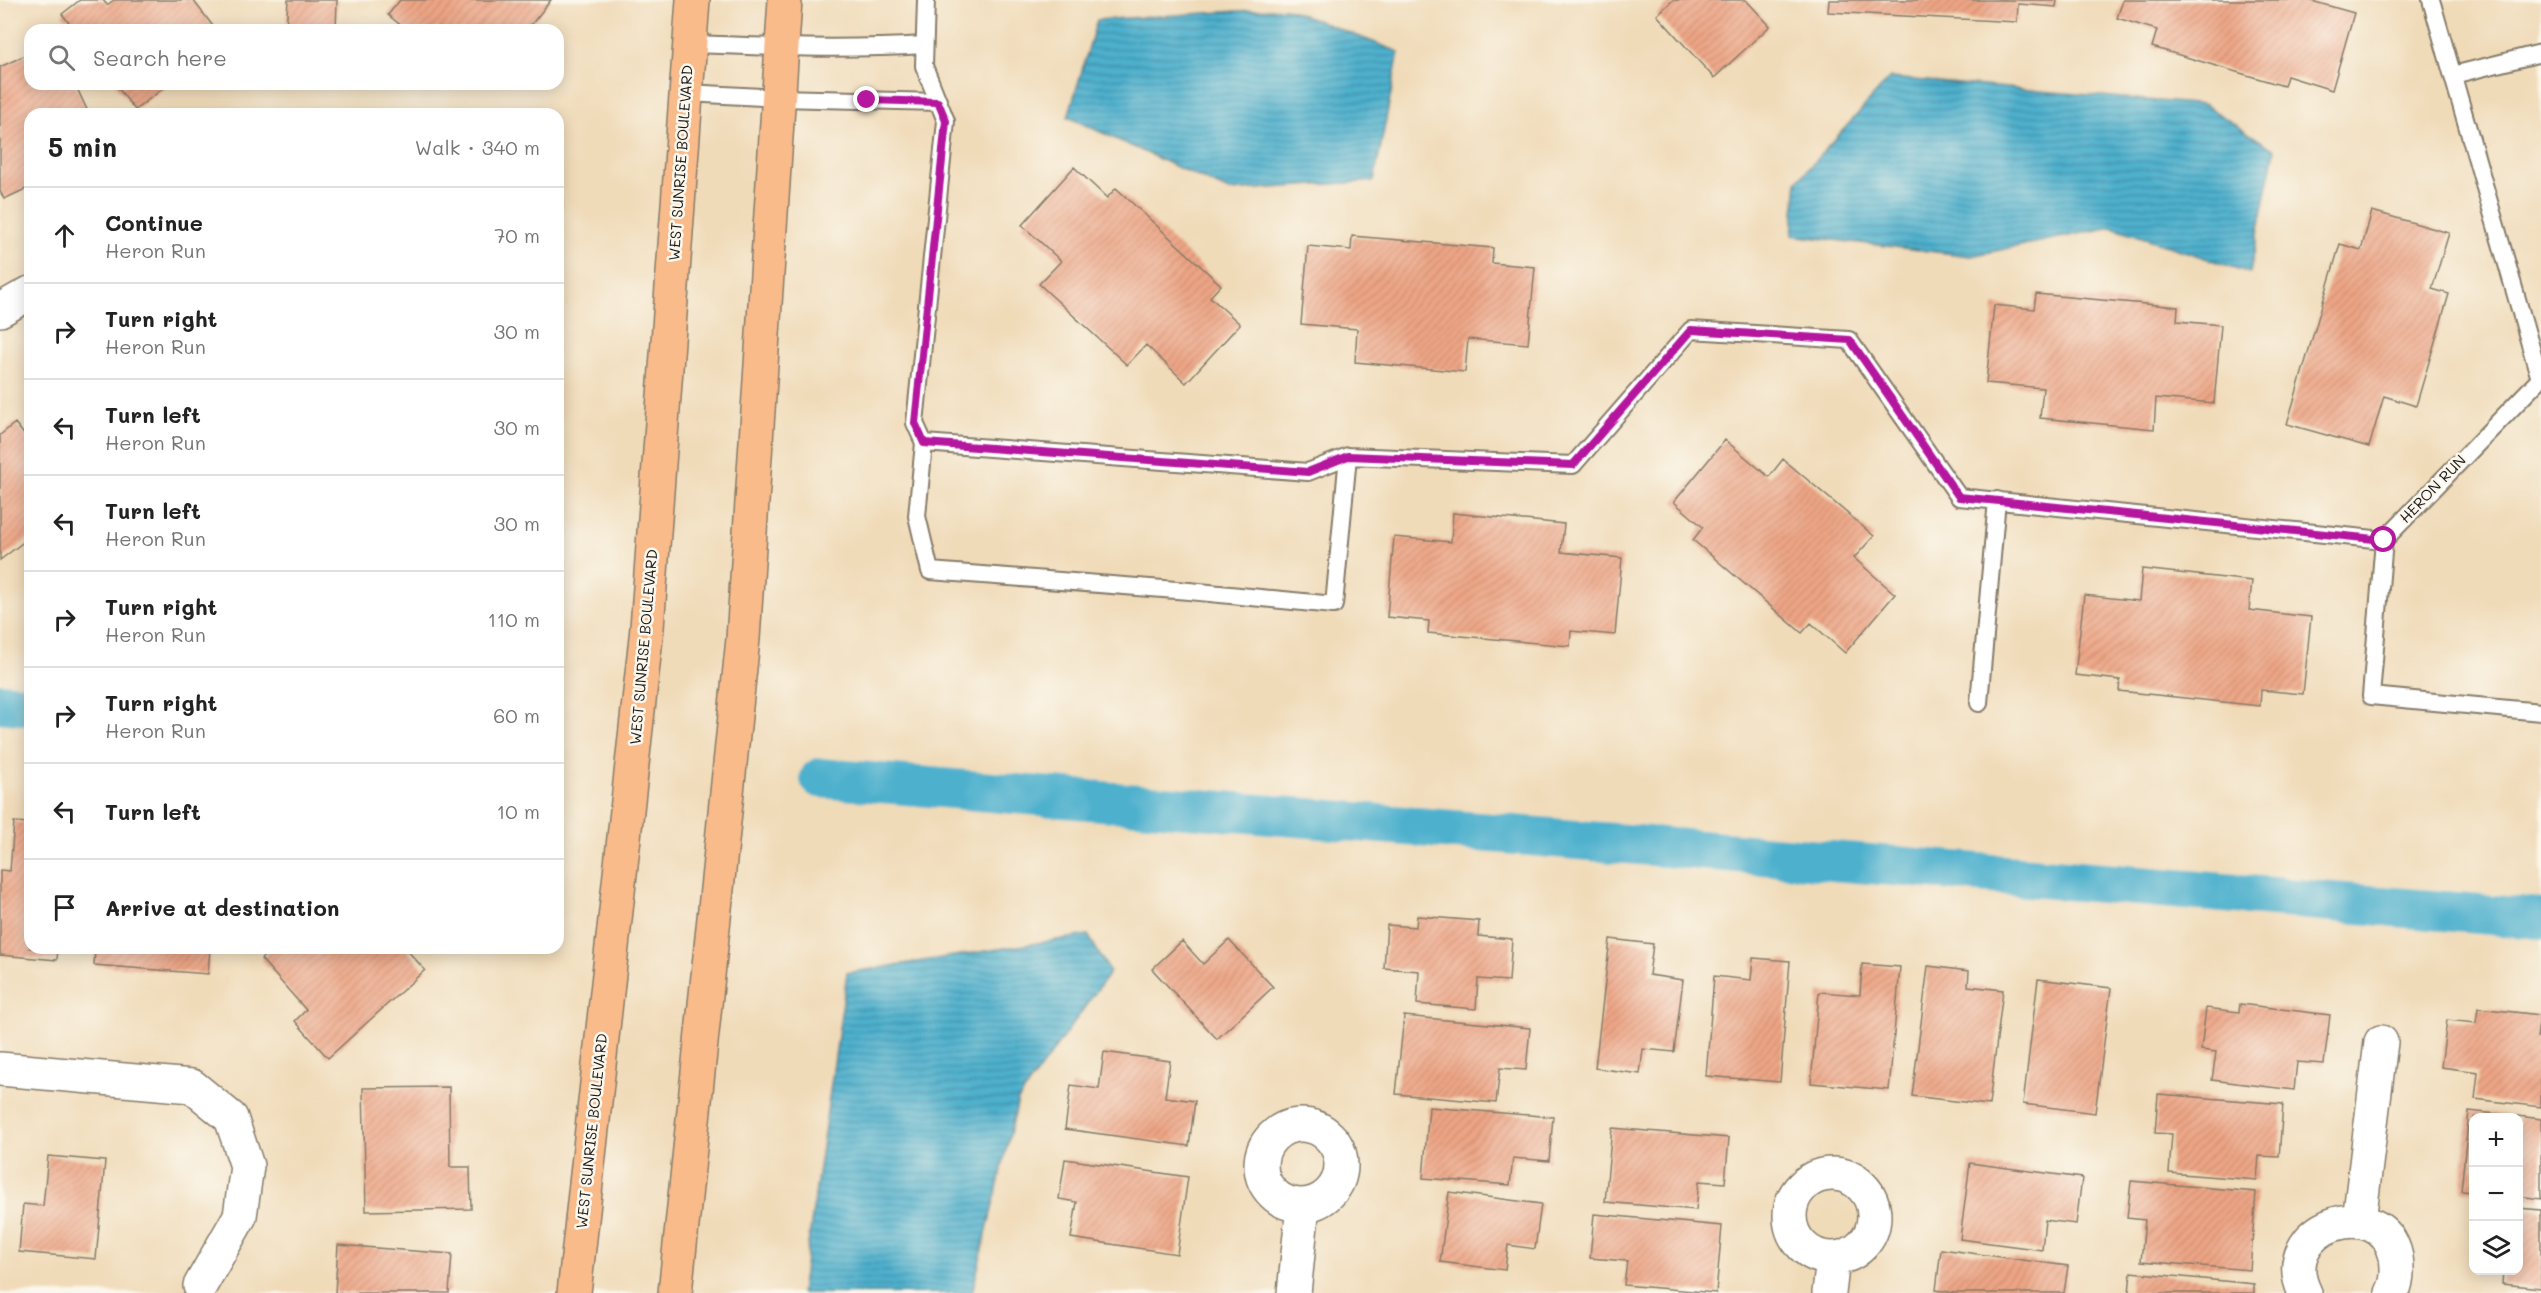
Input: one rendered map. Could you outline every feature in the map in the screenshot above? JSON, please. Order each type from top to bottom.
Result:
[{"type":"highway","name":"WEST SUNRISE BOULEVARD","points":[[574,1293],[647,628],[693,0]]},
{"type":"highway","points":[[675,1293],[743,639],[785,0]]},
{"type":"street","points":[[0,310],[24,296]]},
{"type":"street","points":[[2359,1221],[2381,1042]]},
{"type":"street","points":[[0,1069],[192,1086],[231,1118],[247,1166],[240,1216],[200,1286]]},
{"type":"street","points":[[1294,1293],[1303,1205]]},
{"type":"street","points":[[2305,1293],[2300,1275],[2300,1260],[2306,1245],[2316,1233],[2329,1225],[2343,1221],[2359,1221],[2386,1237],[2395,1252],[2398,1269],[2396,1286],[2392,1293]]},
{"type":"street","points":[[1829,1293],[1833,1259]]},
{"type":"lane","points":[[926,0],[924,66],[946,121],[915,423],[924,443],[917,516],[930,571],[1334,605],[1348,456]]},
{"type":"lane","name":"HERON RUN","points":[[2384,540],[2540,381],[2431,0]]},
{"type":"lane","points":[[690,44],[782,48],[873,48],[924,45]]},
{"type":"lane","points":[[2453,75],[2541,53]]},
{"type":"lane","points":[[687,93],[938,102]]},
{"type":"lane","points":[[924,443],[1308,472],[1348,456],[1573,465],[1691,330],[1850,340],[1959,497],[2384,540],[2371,696],[2541,712]]},
{"type":"lane","points":[[1978,703],[1997,500]]},
{"type":"water","points":[[1285,8],[1399,52],[1374,181],[1229,191],[1068,117],[1097,20]]},
{"type":"water","points":[[1890,78],[2205,105],[2275,150],[2250,273],[2112,227],[1971,256],[1792,235],[1797,181]]},
{"type":"water","points":[[1088,935],[1110,972],[1018,1100],[972,1293],[801,1293],[847,973]]},
{"type":"building","points":[[80,0],[103,0],[107,5],[114,0],[193,0],[211,24],[70,24],[62,14]]},
{"type":"building","points":[[288,0],[337,0],[336,24],[286,24]]},
{"type":"building","points":[[400,0],[551,0],[532,24],[399,24],[388,15]]},
{"type":"building","points":[[1673,0],[1746,0],[1770,26],[1714,78],[1657,15]]},
{"type":"building","points":[[1829,0],[2057,0],[2056,7],[2018,4],[2017,22],[1828,12]]},
{"type":"building","points":[[2123,0],[2308,0],[2354,13],[2332,90],[2287,76],[2284,86],[2152,47],[2157,30],[2117,18]]},
{"type":"building","points":[[24,56],[24,90],[78,90],[86,108],[24,108],[24,190],[4,199],[0,191],[0,67]]},
{"type":"building","points":[[120,90],[161,90],[138,108],[133,108]]},
{"type":"building","points":[[1074,167],[1107,198],[1116,188],[1221,285],[1210,297],[1240,324],[1186,383],[1146,345],[1127,365],[1039,284],[1061,261],[1022,225]]},
{"type":"building","points":[[2372,211],[2449,233],[2432,289],[2449,294],[2416,406],[2384,396],[2369,447],[2287,424],[2340,244],[2361,250]]},
{"type":"building","points":[[1352,236],[1493,248],[1492,263],[1535,267],[1528,344],[1468,339],[1465,372],[1355,362],[1357,329],[1301,324],[1308,246],[1351,250]]},
{"type":"building","points":[[2036,294],[2178,307],[2177,321],[2221,325],[2214,403],[2156,398],[2154,429],[2040,418],[2043,388],[1986,383],[1994,305],[2034,309]]},
{"type":"building","points":[[15,423],[24,434],[24,542],[0,560],[0,435]]},
{"type":"building","points":[[1725,440],[1769,477],[1783,459],[1874,536],[1854,558],[1895,594],[1845,653],[1811,623],[1802,633],[1693,540],[1703,527],[1674,502]]},
{"type":"building","points":[[1453,513],[1564,524],[1561,552],[1622,558],[1615,635],[1571,631],[1570,646],[1428,633],[1429,621],[1387,617],[1394,537],[1451,542]]},
{"type":"building","points":[[2142,569],[2252,581],[2249,610],[2311,617],[2303,694],[2261,690],[2260,706],[2119,691],[2120,680],[2075,675],[2084,595],[2139,601]]},
{"type":"building","points":[[14,822],[24,823],[24,954],[58,954],[57,960],[0,955],[0,870],[10,871]]},
{"type":"building","points":[[1417,916],[1479,921],[1478,936],[1512,939],[1509,981],[1478,979],[1476,1009],[1417,1004],[1419,971],[1384,968],[1387,925],[1416,927]]},
{"type":"building","points":[[1610,939],[1653,944],[1649,975],[1683,980],[1674,1052],[1643,1049],[1640,1074],[1595,1068]]},
{"type":"building","points":[[1229,940],[1273,987],[1217,1039],[1152,969],[1182,941],[1203,964]]},
{"type":"building","points":[[95,954],[210,954],[208,974],[94,965]]},
{"type":"building","points":[[266,954],[410,954],[425,970],[328,1058],[295,1021],[306,1010],[261,959]]},
{"type":"building","points":[[1753,958],[1790,961],[1780,1082],[1706,1076],[1714,976],[1751,980]]},
{"type":"building","points":[[1862,964],[1900,967],[1889,1090],[1811,1083],[1819,992],[1860,995]]},
{"type":"building","points":[[1928,966],[1969,971],[1968,986],[2003,990],[1989,1105],[1912,1096]]},
{"type":"building","points":[[2038,979],[2111,988],[2095,1113],[2023,1104]]},
{"type":"building","points":[[2240,1004],[2330,1015],[2324,1064],[2297,1062],[2294,1090],[2212,1080],[2216,1052],[2201,1050],[2206,1008],[2239,1012]]},
{"type":"building","points":[[2478,1008],[2540,1015],[2537,1037],[2541,1038],[2541,1107],[2475,1099],[2478,1072],[2441,1067],[2447,1020],[2476,1023]]},
{"type":"building","points":[[1404,1016],[1530,1028],[1526,1070],[1500,1068],[1496,1103],[1396,1094]]},
{"type":"building","points":[[1104,1052],[1170,1061],[1165,1097],[1195,1101],[1189,1146],[1065,1129],[1071,1085],[1099,1089]]},
{"type":"building","points":[[449,1087],[450,1167],[470,1167],[471,1209],[366,1211],[363,1088]]},
{"type":"building","points":[[2158,1094],[2283,1104],[2279,1157],[2259,1156],[2257,1180],[2169,1173],[2172,1134],[2155,1133]]},
{"type":"building","points":[[1429,1107],[1553,1117],[1549,1161],[1513,1158],[1510,1185],[1423,1178]]},
{"type":"building","points":[[2469,1111],[2487,1113],[2469,1113],[2469,1192],[2461,1191]]},
{"type":"building","points":[[2523,1117],[2541,1119],[2541,1199],[2523,1197]]},
{"type":"building","points":[[1612,1128],[1729,1138],[1725,1183],[1699,1181],[1696,1210],[1605,1202]]},
{"type":"building","points":[[48,1156],[105,1161],[96,1259],[19,1252],[23,1204],[43,1206]]},
{"type":"building","points":[[1065,1159],[1188,1177],[1177,1254],[1071,1238],[1077,1202],[1059,1199]]},
{"type":"building","points":[[1970,1163],[2082,1178],[2076,1224],[2045,1220],[2042,1250],[1960,1239]]},
{"type":"building","points":[[2131,1181],[2256,1192],[2250,1270],[2141,1261],[2145,1220],[2127,1218]]},
{"type":"building","points":[[1449,1192],[1541,1204],[1535,1249],[1508,1245],[1505,1270],[1440,1262]]},
{"type":"building","points":[[2523,1208],[2541,1210],[2541,1288],[2502,1284],[2503,1275],[2523,1275]]},
{"type":"building","points":[[1594,1214],[1722,1226],[1716,1293],[1624,1285],[1627,1261],[1590,1258]]},
{"type":"building","points":[[338,1245],[452,1254],[449,1293],[335,1293]]},
{"type":"building","points":[[1941,1249],[2068,1266],[2064,1293],[1955,1293],[1936,1290]]},
{"type":"building","points":[[2131,1272],[2254,1284],[2254,1293],[2129,1293]]},
{"type":"waterway","points":[[0,703],[24,705]]},
{"type":"waterway","points":[[820,778],[2541,919]]},
{"type":"route","points":[[867,100],[938,102],[946,121],[915,423],[924,443],[1308,472],[1348,456],[1573,465],[1691,330],[1850,340],[1959,497],[2384,540]]}]
